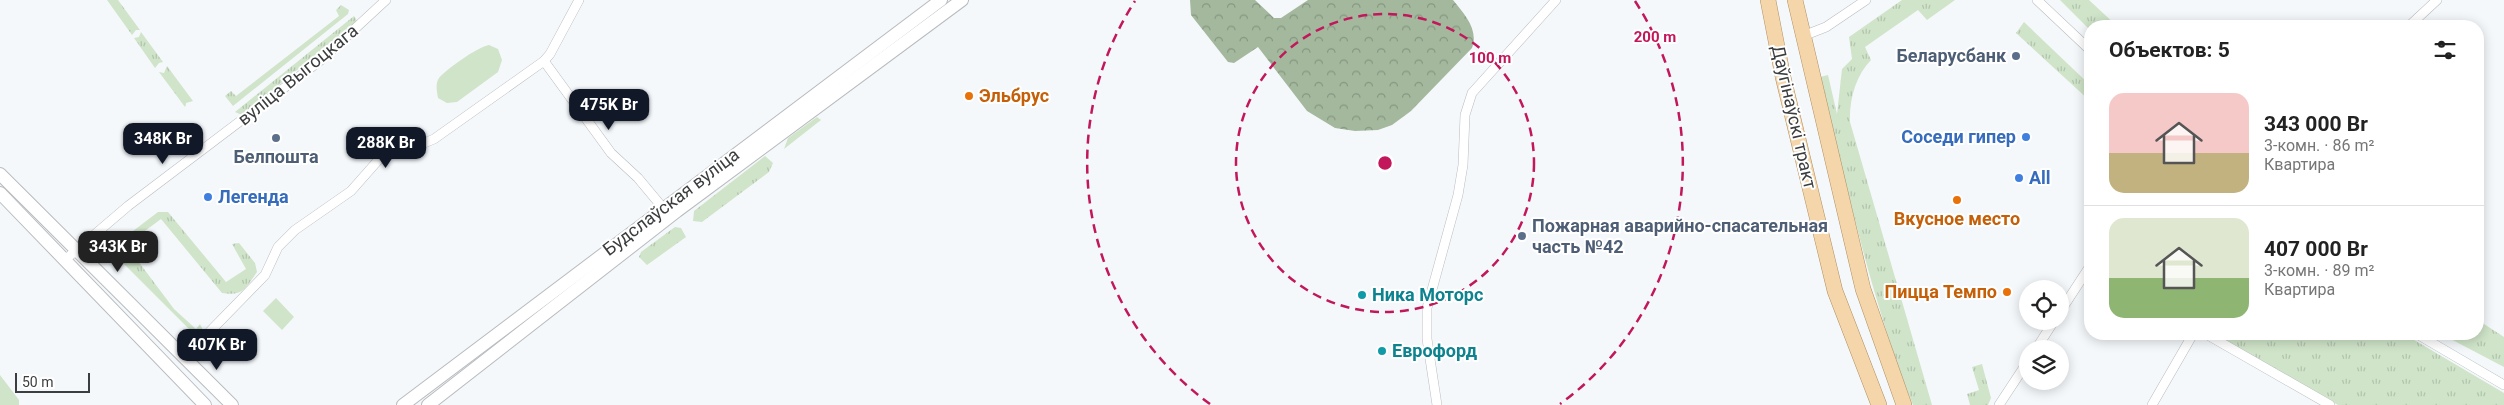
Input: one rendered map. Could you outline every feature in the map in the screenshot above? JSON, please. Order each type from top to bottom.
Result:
[{"type":"main road","name":"Будслаўская вуліца","points":[[403,405],[941,0]]},
{"type":"main road","name":"Будслаўская вуліца","points":[[428,405],[677,211],[962,0]]},
{"type":"main road","name":"Даўгінаўскі тракт","points":[[1768,0],[1835,291],[1879,405]]},
{"type":"main road","name":"Даўгінаўскі тракт","points":[[1795,0],[1863,289],[1904,405]]},
{"type":"main road","points":[[1777,43],[1803,36]]},
{"type":"main road","points":[[0,174],[232,405]]},
{"type":"main road","points":[[0,193],[66,259],[205,405]]},
{"type":"street","name":"вуліца Выгоцкага","points":[[66,259],[123,210],[321,60],[386,0]]},
{"type":"street","points":[[184,358],[265,275],[283,241],[295,230],[351,191],[381,157],[390,152],[417,146],[434,139],[544,61],[550,54],[579,0]]},
{"type":"street","points":[[1437,405],[1427,339],[1427,308],[1458,195],[1465,115],[1472,94],[1556,0]]},
{"type":"street","points":[[1803,36],[1826,27],[1866,0]]},
{"type":"street","points":[[2037,0],[2084,44]]},
{"type":"street","points":[[2415,20],[2437,0]]},
{"type":"street","points":[[544,61],[611,153],[638,178],[663,208]]},
{"type":"street","points":[[2069,298],[2084,275]]},
{"type":"street","points":[[2152,405],[2190,340]]},
{"type":"street","points":[[2216,340],[2330,405]]},
{"type":"street","points":[[2427,340],[2504,385]]},
{"type":"street","points":[[1999,405],[2019,375]]},
{"type":"green space","points":[[107,0],[118,0],[140,30],[136,30],[132,35]]},
{"type":"green space","points":[[1190,0],[1255,0],[1274,18],[1281,18],[1308,0],[1453,0],[1469,22],[1474,34],[1474,41],[1472,48],[1411,111],[1392,125],[1378,130],[1355,131],[1335,128],[1307,111],[1258,47],[1234,63],[1228,62],[1191,15]]},
{"type":"green space","points":[[1902,0],[1955,0],[1927,20],[1918,10],[1865,47],[1871,60],[1861,73],[1854,88],[1850,122],[1932,405],[1913,405],[1898,365],[1872,284],[1820,77],[1828,75],[1837,114],[1842,69],[1852,59],[1849,37]]},
{"type":"green space","points":[[2060,0],[2089,0],[2111,20],[2084,20],[2084,24]]},
{"type":"green space","points":[[341,5],[349,10],[348,14],[233,106],[225,96],[231,91],[236,96],[339,16],[336,10]]},
{"type":"green space","points":[[354,16],[357,21],[242,115],[235,112]]},
{"type":"green space","points":[[2024,22],[2084,79],[2084,95],[2016,33]]},
{"type":"green space","points":[[141,32],[163,62],[159,63],[155,68],[134,38],[139,37]]},
{"type":"green space","points":[[489,45],[498,49],[502,60],[498,72],[457,102],[447,103],[438,98],[437,85],[439,78],[462,59]]},
{"type":"green space","points":[[167,66],[193,101],[186,103],[185,107],[159,72],[164,73]]},
{"type":"green space","points":[[817,117],[821,120],[784,149],[788,138]]},
{"type":"green space","points":[[765,156],[773,163],[769,172],[702,222],[693,221],[694,211]]},
{"type":"green space","points":[[158,212],[168,212],[226,282],[246,269],[232,244],[239,243],[255,263],[257,272],[249,283],[243,290],[229,294],[222,293],[161,219],[126,245],[174,309],[196,329],[200,324],[203,330],[197,337],[112,252],[112,247]]},
{"type":"green space","points":[[675,227],[681,228],[686,237],[647,265],[639,257],[641,252]]},
{"type":"green space","points":[[276,298],[294,317],[282,330],[263,311]]},
{"type":"green space","points":[[2484,324],[2504,337],[2504,367],[2452,340],[2484,340]]},
{"type":"green space","points":[[2224,340],[2414,340],[2504,393],[2504,405],[2338,405]]},
{"type":"green space","points":[[1982,364],[1991,398],[1988,405],[1970,405],[1967,394],[1979,390],[1972,367]]},
{"type":"green space","points":[[0,375],[19,400],[19,405],[0,405]]},
{"type":"place","name":"Беларусбанк","points":[[2016,56]]},
{"type":"place","name":"Эльбрус","points":[[969,96]]},
{"type":"place","name":"Соседи гипер","points":[[2026,137]]},
{"type":"place","name":"Белпошта","points":[[276,138]]},
{"type":"place","name":"All","points":[[2019,178]]},
{"type":"place","name":"Легенда","points":[[208,197]]},
{"type":"place","name":"Вкусное место","points":[[1957,200]]},
{"type":"place","name":"Пожарная аварийно-спасательная часть №42","points":[[1522,236]]},
{"type":"place","name":"Пицца Темпо","points":[[2007,292]]},
{"type":"place","name":"Ника Моторс","points":[[1362,295]]},
{"type":"place","name":"Еврофорд","points":[[1382,351]]}]
